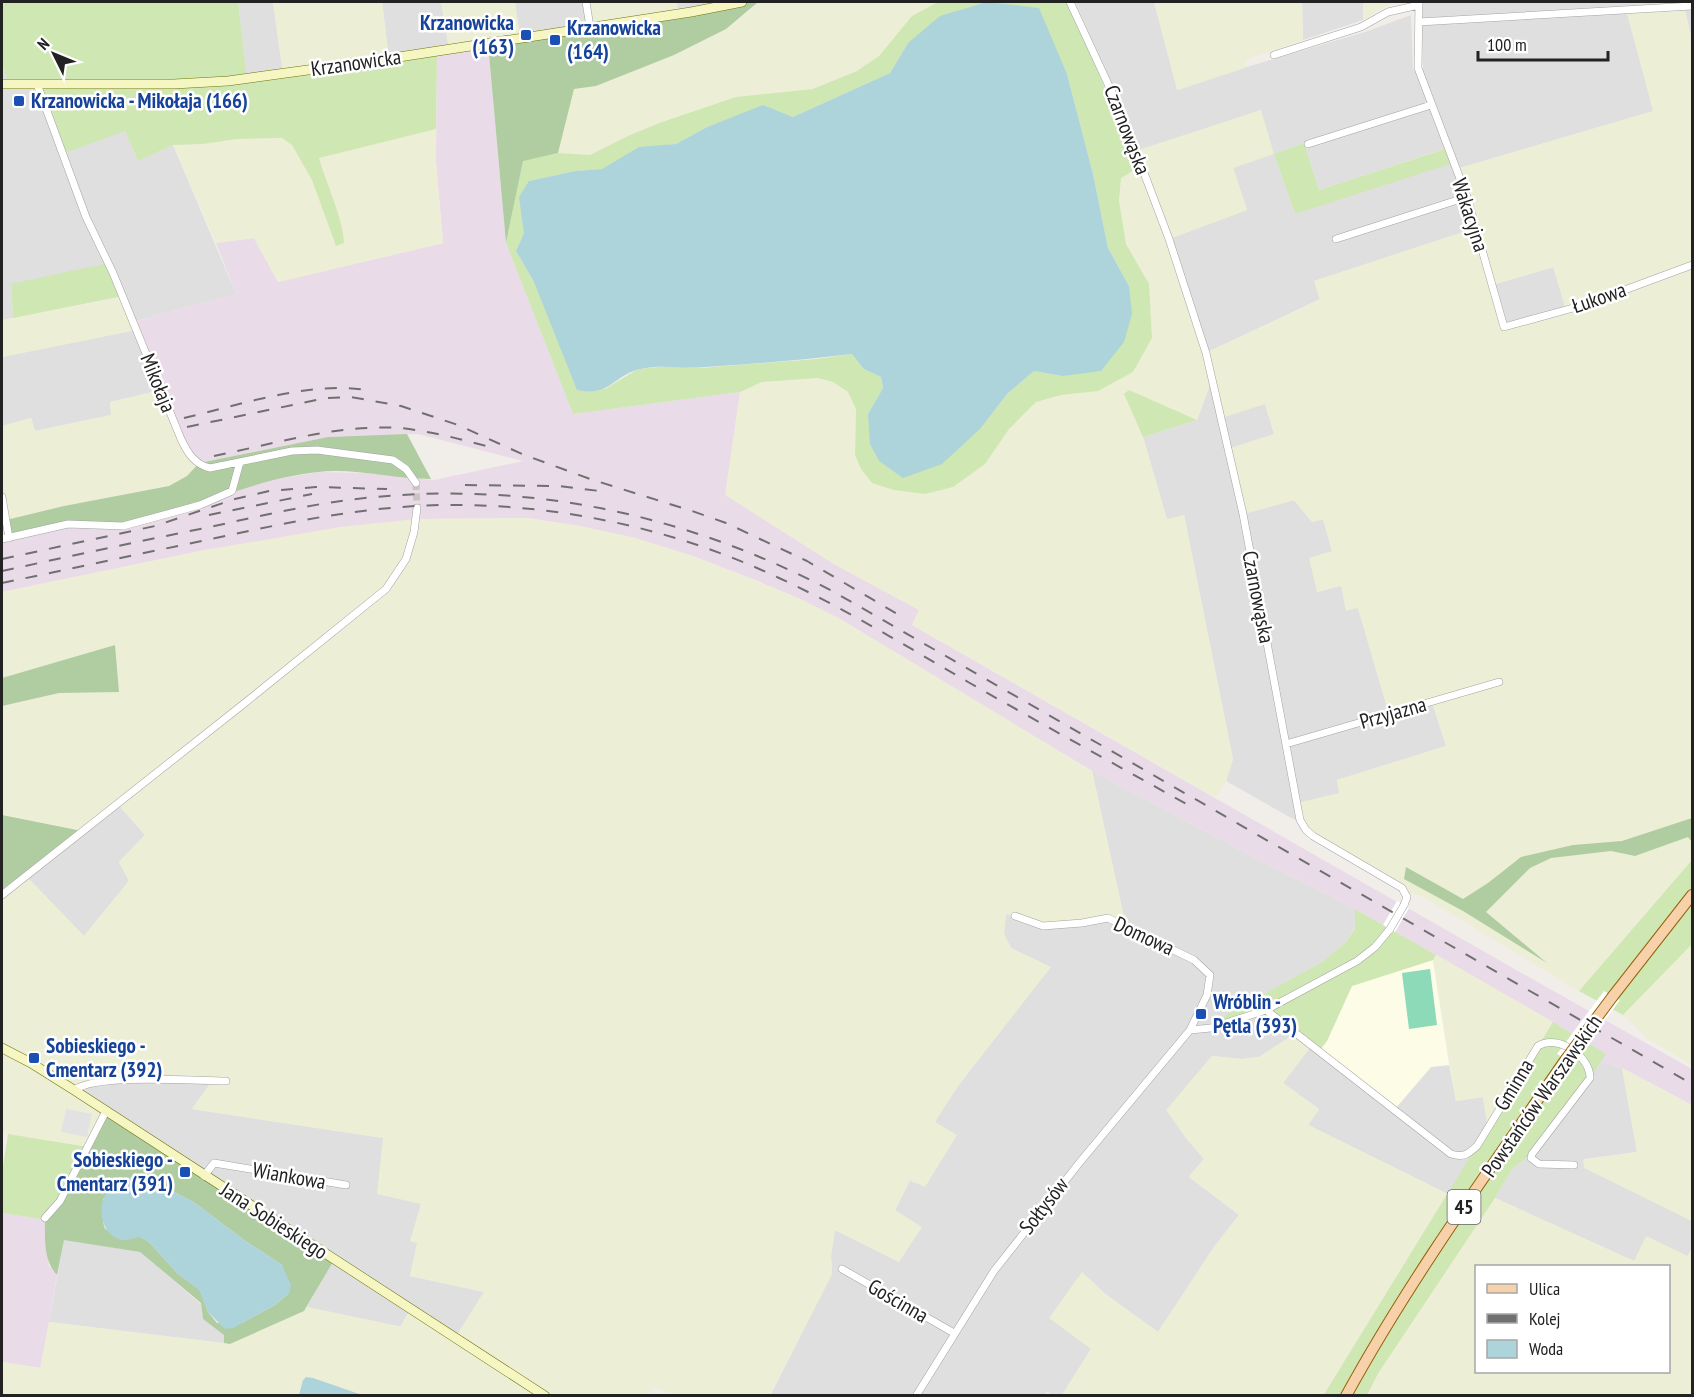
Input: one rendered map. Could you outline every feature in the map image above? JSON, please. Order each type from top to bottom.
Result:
[{"type":"main road","name":"Powstańców Warszawskich","points":[[1346,1395],[1366,1359],[1463,1208],[1566,1059],[1692,895]]},
{"type":"street","points":[[586,2],[590,27]]},
{"type":"street","name":"Krzanowicka","points":[[2,84],[174,84],[228,81],[374,62],[699,11],[742,2]]},
{"type":"street","name":"Czarnowąska","points":[[1070,2],[1121,112],[1169,239],[1206,353],[1243,514],[1300,820],[1306,830],[1328,846],[1402,888],[1407,897],[1390,929],[1375,947],[1357,961],[1266,1010],[1211,1028],[1190,1029]]},
{"type":"street","points":[[1274,55],[1361,27],[1388,12],[1419,3]]},
{"type":"street","name":"Wakacyjna","points":[[1419,3],[1418,68],[1467,197],[1504,327]]},
{"type":"street","points":[[1419,21],[1692,6]]},
{"type":"street","name":"Mikołaja","points":[[37,84],[86,216],[185,447],[194,459],[204,467],[210,468],[292,451],[317,450],[393,460],[406,469],[416,483]]},
{"type":"street","points":[[1308,144],[1431,105]]},
{"type":"street","points":[[1336,239],[1467,197]]},
{"type":"street","name":"Łukowa","points":[[1504,327],[1584,305],[1692,265]]},
{"type":"street","points":[[2,496],[5,538],[68,524],[123,526],[215,500],[232,491],[240,462]]},
{"type":"street","points":[[2,895],[386,589],[406,559],[414,532],[417,508]]},
{"type":"street","name":"Przyjazna","points":[[1286,744],[1499,682]]},
{"type":"street","name":"Domowa","points":[[1015,916],[1043,926],[1108,918],[1194,960],[1210,975],[1207,995],[1190,1029]]},
{"type":"street","name":"Gminna","points":[[1266,1010],[1451,1154],[1460,1156],[1466,1156],[1477,1146],[1538,1046],[1548,1042],[1561,1044],[1584,1059],[1590,1071],[1590,1078],[1531,1158],[1539,1164],[1574,1165]]},
{"type":"street","name":"Sołtysów","points":[[916,1395],[994,1270],[1190,1029]]},
{"type":"street","name":"Jana Sobieskiego","points":[[2,1048],[74,1090],[545,1395]]},
{"type":"street","points":[[74,1090],[85,1084],[140,1079],[226,1081]]},
{"type":"street","points":[[45,1218],[60,1201],[106,1112]]},
{"type":"street","name":"Wiankowa","points":[[204,1176],[214,1163],[346,1185]]},
{"type":"street","name":"Gościnna","points":[[842,1269],[954,1333]]},
{"type":"shaded area","points":[[238,2],[273,2],[283,74],[247,79]]},
{"type":"shaded area","points":[[273,2],[382,2],[389,59],[283,74]]},
{"type":"shaded area","points":[[382,2],[441,2],[449,49],[389,59]]},
{"type":"shaded area","points":[[441,2],[515,2],[520,38],[449,49]]},
{"type":"shaded area","points":[[515,2],[586,2],[590,27],[520,38]]},
{"type":"shaded area","points":[[586,2],[677,2],[678,14],[590,27]]},
{"type":"shaded area","points":[[677,2],[732,2],[678,14]]},
{"type":"shaded area","points":[[758,2],[938,2],[912,16],[879,56],[857,71],[813,89],[736,97],[662,122],[590,155],[558,153],[574,89],[596,86],[674,55],[726,29]]},
{"type":"shaded area","points":[[1075,2],[1154,2],[1178,90],[1365,32],[1411,15],[1413,69],[1423,81],[1422,2],[1692,2],[1692,40],[1684,6],[1626,10],[1654,111],[1456,169],[1476,228],[1314,281],[1320,299],[1206,353],[1169,239],[1247,210],[1233,168],[1262,110],[1139,150],[1125,112]],"holes":[[[1304,143],[1319,190],[1447,148],[1295,214],[1274,154]]]},
{"type":"shaded area","points":[[1154,2],[1302,2],[1303,40],[1245,60],[1247,67],[1177,90]]},
{"type":"shaded area","points":[[1302,2],[1363,2],[1363,20],[1303,40]]},
{"type":"shaded area","points":[[1363,2],[1393,2],[1363,20]]},
{"type":"shaded area","points":[[1684,6],[1692,40],[1692,860],[1579,991],[1423,897],[1406,892],[1313,836],[1302,824],[1297,803],[1339,793],[1337,780],[1446,746],[1432,702],[1389,714],[1358,608],[1346,611],[1341,586],[1317,592],[1309,558],[1332,551],[1323,519],[1312,522],[1294,500],[1243,514],[1228,449],[1274,434],[1265,404],[1222,418],[1212,379],[1197,420],[1129,390],[1124,394],[1143,437],[1167,519],[1184,515],[1233,759],[1226,781],[1216,798],[912,625],[919,610],[834,564],[725,495],[740,392],[762,382],[818,378],[833,382],[848,392],[856,409],[855,455],[861,469],[873,483],[894,490],[953,487],[985,464],[1009,429],[1036,402],[1061,395],[1098,391],[1152,338],[1149,284],[1126,244],[1119,201],[1121,177],[1138,168],[1151,192],[1139,150],[1261,110],[1274,154],[1233,168],[1247,210],[1169,239],[1207,352],[1320,300],[1314,281],[1475,228],[1456,169],[1653,111],[1626,9]],"holes":[[[1553,267],[1566,310],[1504,327],[1492,285]]]},
{"type":"shaded area","points":[[488,43],[506,243],[573,414],[740,392],[726,495],[834,564],[919,610],[912,625],[1692,1069],[1692,1105],[1622,1068],[1610,1064],[1599,1064],[1605,1054],[1553,1022],[1355,909],[1092,771],[840,619],[755,580],[693,556],[631,537],[527,518],[416,519],[205,550],[2,592],[2,539],[232,491],[263,481],[319,472],[368,473],[434,480],[523,461],[418,434],[328,437],[199,463],[189,454],[133,322],[236,294],[216,243],[254,238],[278,282],[443,243],[436,162],[437,51]]},
{"type":"shaded area","points":[[2,61],[8,84],[37,84],[125,131],[138,161],[173,145],[236,294],[133,322],[11,284],[13,318],[2,320]]},
{"type":"shaded area","points":[[436,129],[436,162],[443,243],[278,282],[254,238],[216,243],[173,145],[203,144],[237,139],[282,138],[292,145],[312,180],[337,246],[327,186],[319,158]]},
{"type":"shaded area","points":[[1554,267],[1566,310],[1504,327],[1492,285]]},
{"type":"shaded area","points":[[122,296],[136,330],[2,357],[2,320]]},
{"type":"shaded area","points":[[136,330],[161,390],[110,402],[111,415],[35,431],[31,418],[2,426],[2,357]]},
{"type":"shaded area","points":[[1213,377],[1265,404],[1274,434],[1228,449],[1244,514],[1294,500],[1312,522],[1323,519],[1332,551],[1318,592],[1341,585],[1358,608],[1389,714],[1432,702],[1446,746],[1337,780],[1340,793],[1302,824],[1226,781],[1233,759],[1184,515],[1167,520],[1143,437],[1197,420]]},
{"type":"shaded area","points":[[161,390],[185,447],[199,463],[187,476],[169,486],[64,506],[6,520],[2,497],[2,426],[31,418],[35,431],[111,415],[110,402]]},
{"type":"shaded area","points":[[527,518],[631,537],[693,556],[798,598],[840,619],[1092,771],[1126,927],[1108,918],[1039,924],[1006,914],[1004,934],[1011,948],[1051,967],[958,1086],[935,1122],[957,1135],[925,1187],[910,1180],[895,1210],[922,1227],[899,1262],[835,1230],[831,1256],[832,1274],[770,1395],[678,1395],[653,1388],[648,1396],[2,1395],[2,1362],[40,1368],[49,1322],[230,1344],[304,1311],[307,1307],[400,1327],[410,1309],[455,1338],[484,1292],[410,1276],[417,1243],[410,1241],[421,1204],[377,1194],[383,1138],[192,1109],[211,1082],[140,1079],[85,1084],[74,1090],[106,1111],[88,1147],[2,1133],[2,895],[25,875],[84,936],[129,881],[119,862],[145,835],[117,803],[82,831],[2,815],[2,706],[59,693],[119,692],[115,645],[2,678],[2,592],[205,550],[340,527],[416,519]]},
{"type":"shaded area","points":[[1092,771],[1355,909],[1355,927],[1346,942],[1322,962],[1229,1013],[1266,1010],[1296,1033],[1259,1057],[1242,1059],[1212,1056],[1167,1110],[1204,1159],[1189,1177],[1239,1215],[1214,1247],[1158,1332],[1104,1293],[1090,1279],[1091,1349],[1062,1395],[1047,1392],[1044,1396],[770,1396],[832,1274],[831,1256],[835,1230],[899,1262],[895,1210],[910,1180],[915,1183],[956,1135],[934,1122],[958,1086],[1050,967],[1011,948],[1004,934],[1006,914],[1108,918],[1126,926]]},
{"type":"shaded area","points":[[117,803],[145,835],[119,862],[129,881],[84,936],[25,875]]},
{"type":"shaded area","points":[[1692,944],[1692,1065],[1648,1039],[1623,1015]]},
{"type":"shaded area","points":[[1437,955],[1553,1022],[1488,1129],[1483,1097],[1456,1101],[1433,960]]},
{"type":"shaded area","points":[[1433,960],[1449,1065],[1431,1067],[1395,1109],[1319,1051],[1327,1041],[1352,986]]},
{"type":"shaded area","points":[[1296,1033],[1312,1045],[1283,1083],[1319,1110],[1308,1125],[1448,1194],[1323,1395],[1062,1395],[1091,1349],[1049,1318],[1082,1272],[1104,1293],[1158,1332],[1214,1247],[1239,1215],[1189,1176],[1204,1159],[1166,1110],[1212,1056],[1241,1059],[1259,1057]]},
{"type":"shaded area","points":[[1312,1045],[1395,1109],[1431,1067],[1449,1065],[1456,1101],[1483,1097],[1488,1129],[1448,1194],[1308,1125],[1319,1109],[1283,1083]]},
{"type":"shaded area","points":[[1599,1064],[1610,1064],[1622,1068],[1637,1152],[1584,1159],[1584,1167],[1692,1221],[1692,1248],[1688,1256],[1634,1261],[1495,1198],[1513,1168],[1532,1154]]},
{"type":"shaded area","points":[[1622,1068],[1692,1105],[1692,1221],[1584,1168],[1583,1160],[1637,1152]]},
{"type":"shaded area","points":[[140,1079],[212,1081],[192,1109],[383,1138],[421,1203],[411,1241],[418,1243],[410,1276],[484,1292],[455,1338],[307,1307],[333,1260],[74,1090],[79,1087]]},
{"type":"shaded area","points":[[66,1109],[92,1114],[87,1137],[61,1132]]},
{"type":"shaded area","points":[[1495,1198],[1634,1261],[1646,1236],[1688,1256],[1692,1248],[1692,1395],[1367,1396],[1379,1372]]},
{"type":"shaded area","points":[[2,1213],[45,1218],[49,1266],[57,1275],[41,1368],[2,1362]]},
{"type":"shaded area","points":[[64,1239],[140,1252],[201,1304],[203,1319],[225,1335],[224,1343],[49,1322]]},
{"type":"green space","points":[[2,2],[238,2],[247,79],[437,51],[436,129],[319,158],[343,233],[344,243],[336,246],[312,180],[292,145],[282,138],[237,139],[203,144],[173,145],[138,161],[125,131],[62,154],[37,84],[8,84],[2,61]]},
{"type":"green space","points":[[742,2],[758,2],[726,29],[674,55],[596,86],[574,89],[558,153],[523,161],[506,243],[488,43]]},
{"type":"green space","points":[[938,2],[1069,2],[1138,168],[1121,178],[1119,201],[1126,244],[1149,284],[1152,338],[1133,372],[1098,391],[1061,395],[1036,402],[1009,429],[985,464],[953,487],[925,494],[894,490],[872,483],[861,469],[855,455],[856,409],[848,392],[833,382],[818,378],[762,382],[740,392],[573,414],[506,243],[523,160],[558,153],[590,155],[662,122],[736,97],[813,89],[857,71],[879,56],[912,16]],"holes":[[[1038,8],[1067,74],[1093,174],[1108,248],[1129,286],[1062,376],[1034,371],[1007,394],[981,428],[868,414],[883,388],[881,377],[864,369],[852,354],[701,368],[669,366],[638,369],[605,389],[516,251],[524,233],[529,181],[575,171],[602,169],[639,148],[676,144],[707,127],[763,106],[793,117],[890,73],[908,43]]]},
{"type":"green space","points":[[1304,143],[1319,190],[1448,148],[1453,163],[1295,214],[1274,154]]},
{"type":"green space","points":[[108,263],[122,296],[13,318],[11,284]]},
{"type":"green space","points":[[1129,390],[1197,420],[1143,437],[1124,394]]},
{"type":"green space","points":[[407,434],[431,479],[346,471],[318,472],[268,481],[125,525],[112,527],[63,525],[9,538],[6,520],[64,506],[169,486],[187,476],[199,463],[328,437]]},
{"type":"green space","points":[[115,645],[119,692],[59,693],[2,706],[2,678]]},
{"type":"green space","points":[[2,815],[82,831],[2,895]]},
{"type":"green space","points":[[1692,818],[1692,842],[1688,837],[1635,856],[1611,851],[1551,858],[1530,868],[1486,912],[1547,963],[1463,911],[1404,879],[1406,867],[1463,899],[1521,857],[1573,845],[1622,841]]},
{"type":"green space","points":[[1692,860],[1692,944],[1623,1015],[1579,991]]},
{"type":"green space","points":[[1355,909],[1436,955],[1433,960],[1352,986],[1327,1041],[1319,1051],[1266,1010],[1211,1028],[1229,1013],[1322,962],[1346,942],[1355,928]]},
{"type":"green space","points":[[1430,969],[1437,1025],[1409,1029],[1402,973]]},
{"type":"green space","points":[[1553,1022],[1606,1054],[1532,1154],[1513,1168],[1379,1372],[1367,1395],[1323,1396]]},
{"type":"green space","points":[[106,1111],[334,1260],[304,1311],[230,1344],[224,1343],[224,1335],[203,1319],[201,1303],[140,1252],[64,1240],[57,1275],[49,1263],[45,1241],[45,1218],[53,1210]],"holes":[[[133,1177],[174,1192],[195,1203],[282,1265],[289,1293],[275,1305],[242,1323],[217,1323],[208,1312],[200,1290],[178,1274],[149,1242],[141,1237],[105,1229],[103,1199]]]},
{"type":"green space","points":[[8,1134],[88,1147],[68,1188],[45,1218],[2,1213],[2,1173]]},
{"type":"water","points":[[987,2],[1039,8],[1067,74],[1093,174],[1108,248],[1129,286],[1132,314],[1124,342],[1101,371],[1062,376],[1034,371],[1007,394],[981,428],[942,464],[903,478],[879,461],[870,444],[868,414],[883,388],[881,377],[864,369],[852,354],[723,366],[640,369],[597,391],[577,390],[534,282],[516,251],[524,233],[519,197],[529,181],[575,171],[602,169],[639,147],[676,144],[707,127],[763,105],[793,117],[890,73],[908,43],[940,16]]},
{"type":"water","points":[[133,1177],[174,1192],[195,1203],[282,1265],[291,1285],[289,1293],[275,1305],[233,1328],[225,1329],[208,1312],[199,1290],[178,1274],[149,1242],[141,1237],[127,1240],[116,1238],[108,1231],[103,1222],[103,1200],[109,1190],[119,1181]]},
{"type":"water","points":[[306,1377],[313,1378],[362,1395],[299,1395]]},
{"type":"pier","points":[[1397,901],[1409,908],[1395,932],[1383,925]]},
{"type":"pier","points":[[1604,991],[1620,1000],[1573,1063],[1557,1054]]},
{"type":"tunnel","points":[[416,483],[417,508]]},
{"type":"railway","points":[[184,418],[298,391],[344,388],[366,390]]},
{"type":"railway","points":[[187,427],[326,398],[351,397],[401,406],[458,425],[522,454],[590,479],[726,523],[807,561],[899,615]]},
{"type":"railway","points":[[214,456],[329,432],[376,428],[422,431],[490,447]]},
{"type":"railway","points":[[465,485],[559,486],[608,492]]},
{"type":"railway","points":[[2,559],[155,526],[235,499],[269,491],[316,487],[387,489]]},
{"type":"railway","points":[[209,515],[312,494]]},
{"type":"railway","points":[[2,571],[292,509],[375,497],[436,494],[495,495],[554,500],[611,510],[668,525],[724,543],[779,565],[834,592],[1692,1084]]},
{"type":"railway","points":[[2,583],[293,522],[351,512],[410,506],[483,506],[526,509],[613,522],[698,545],[779,578],[875,628],[1190,806]]},
{"type":"place","name":"Krzanowicka (163)","points":[[526,35]]},
{"type":"place","name":"Krzanowicka (164)","points":[[555,40]]},
{"type":"place","name":"Krzanowicka - Mikołaja (166)","points":[[19,101]]},
{"type":"place","name":"Wróblin - Pętla (393)","points":[[1201,1014]]},
{"type":"place","name":"Sobieskiego - Cmentarz (392)","points":[[34,1058]]},
{"type":"place","name":"Sobieskiego - Cmentarz (391)","points":[[185,1172]]}]
